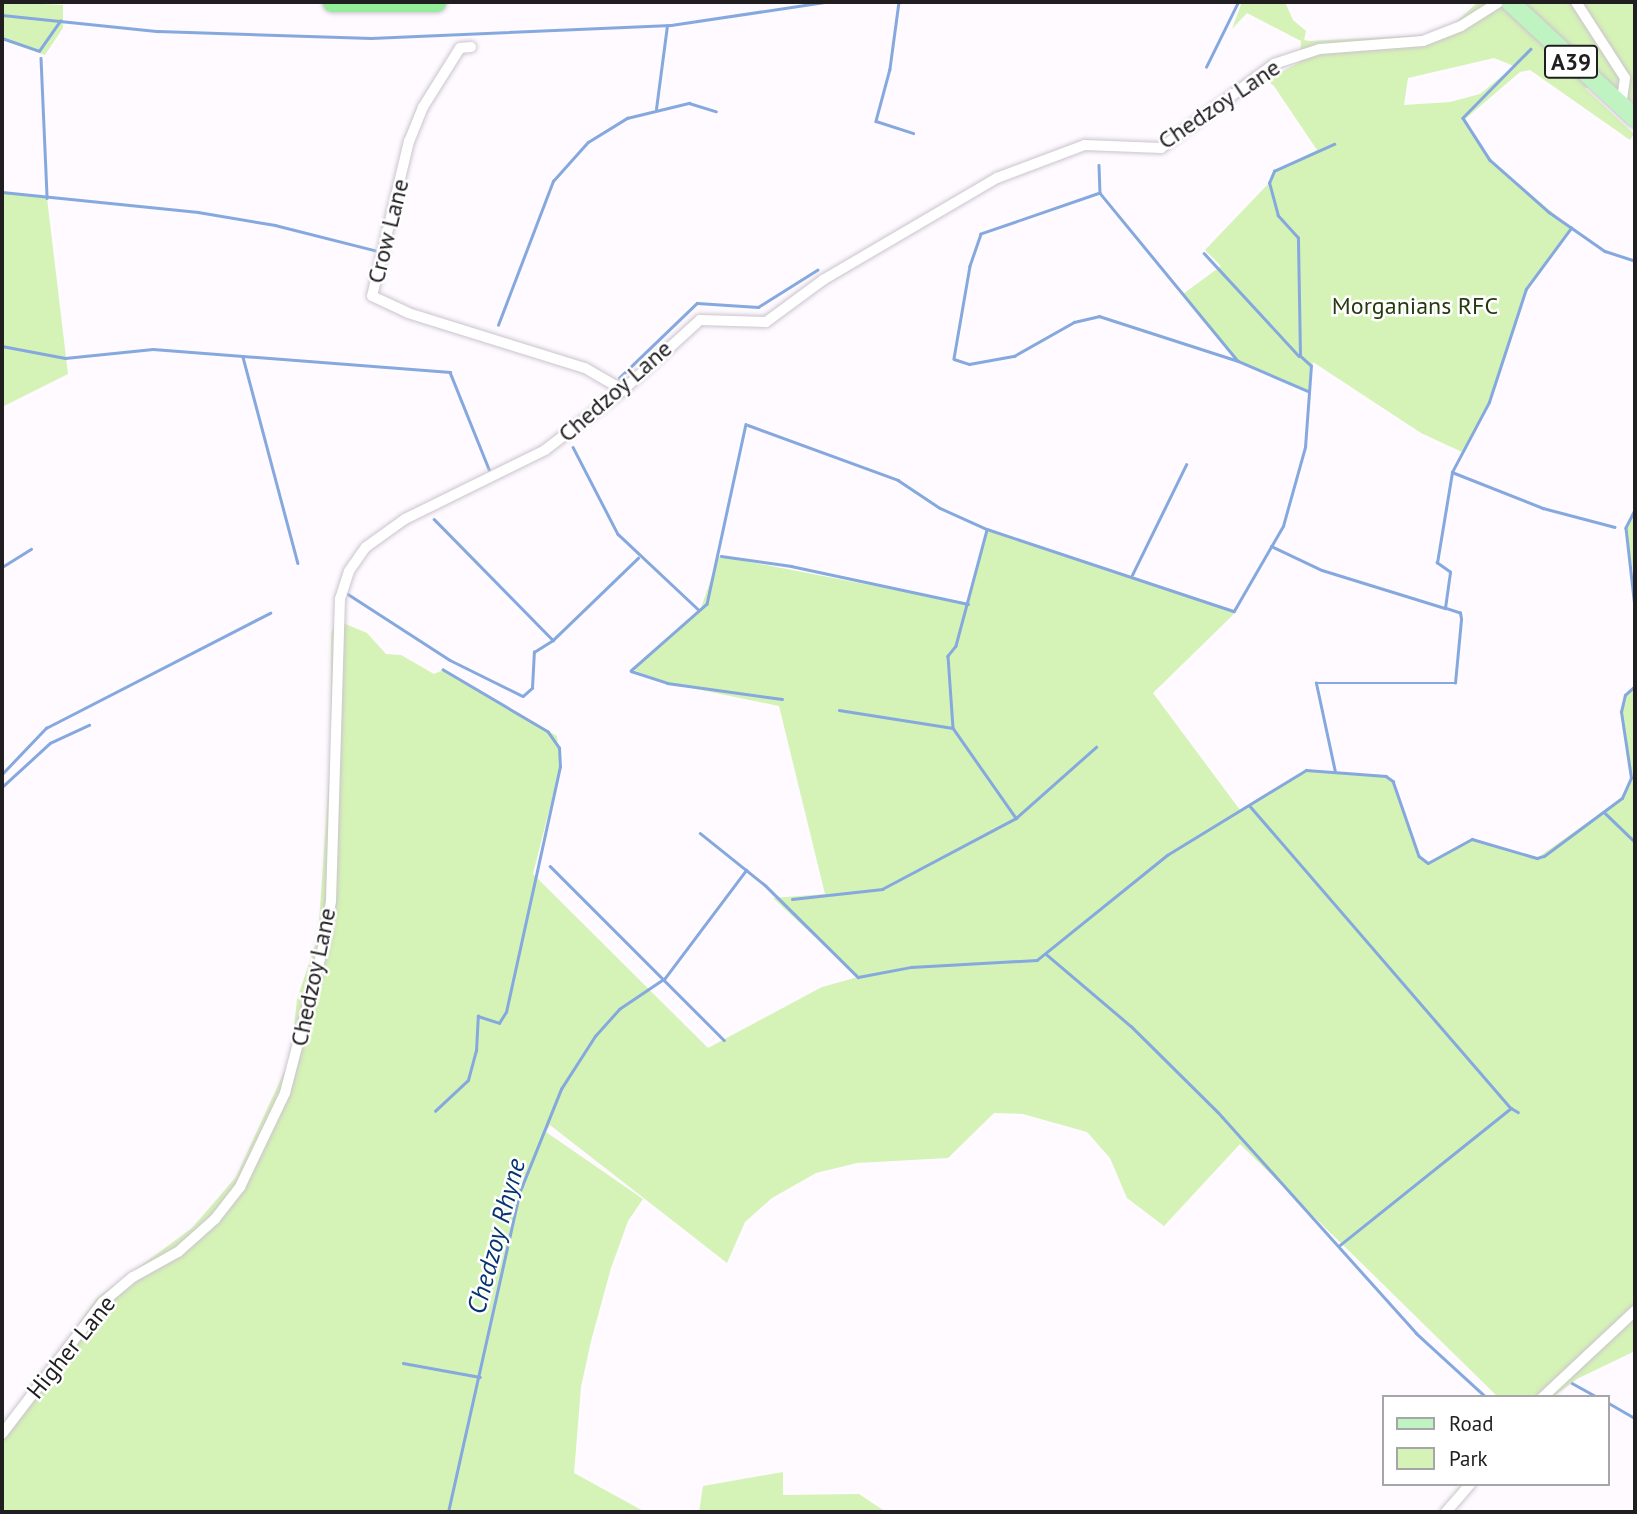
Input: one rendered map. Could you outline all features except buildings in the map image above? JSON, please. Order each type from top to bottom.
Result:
[{"type":"highway","points":[[332,2],[436,2]]},
{"type":"main road","name":"A39","points":[[1510,2],[1635,118]]},
{"type":"street","name":"Chedzoy Lane","points":[[215,1219],[240,1187],[285,1093],[326,936],[338,757],[339,609],[349,571],[366,547],[405,519],[545,450],[623,390],[700,320],[766,322],[823,280],[997,178],[1085,145],[1161,148],[1285,59],[1320,49],[1423,41],[1461,26],[1499,2]]},
{"type":"street","points":[[1576,2],[1626,78],[1620,106]]},
{"type":"street","name":"Crow Lane","points":[[471,47],[460,48],[423,107],[409,141],[372,296],[408,313],[585,368],[623,390]]},
{"type":"street","name":"Higher Lane","points":[[2,1434],[103,1302],[133,1277],[178,1252],[215,1219]]},
{"type":"street","points":[[1545,1395],[1635,1311]]},
{"type":"street","points":[[1446,1512],[1469,1486]]},
{"type":"green space","points":[[2,2],[63,5],[63,28],[45,55],[2,40]]},
{"type":"green space","name":"Morganians RFC","points":[[1242,2],[1285,2],[1293,20],[1306,31],[1304,40],[1310,41],[1426,35],[1456,22],[1478,2],[1635,2],[1635,103],[1602,83],[1585,88],[1634,134],[1630,140],[1530,70],[1520,72],[1464,120],[1490,160],[1571,228],[1526,289],[1489,402],[1462,452],[1421,433],[1313,362],[1309,391],[1238,361],[1183,294],[1221,266],[1205,250],[1269,183],[1274,171],[1317,150],[1274,86],[1268,81],[1258,84],[1300,62],[1301,41],[1247,13],[1232,29]],"holes":[[[1494,58],[1514,66],[1480,94],[1450,102],[1404,105],[1408,78]]]},
{"type":"green space","points":[[2,193],[47,198],[68,374],[2,407]]},
{"type":"green space","points":[[1635,510],[1635,584],[1626,528]]},
{"type":"green space","points":[[987,529],[1237,611],[1153,693],[1240,810],[1306,770],[1386,776],[1393,781],[1419,856],[1428,863],[1472,839],[1537,858],[1622,798],[1631,778],[1621,712],[1625,695],[1635,686],[1635,1351],[1577,1379],[1556,1395],[1496,1395],[1240,1144],[1164,1226],[1127,1198],[1110,1158],[1087,1132],[1023,1114],[994,1113],[948,1158],[857,1163],[816,1173],[772,1198],[745,1222],[727,1263],[550,1125],[546,1132],[643,1199],[628,1221],[611,1268],[591,1341],[581,1387],[574,1473],[645,1512],[2,1512],[2,1431],[97,1298],[192,1228],[236,1177],[291,1057],[297,999],[318,937],[331,747],[331,634],[336,620],[367,633],[386,654],[401,655],[434,674],[443,670],[557,736],[560,767],[533,874],[708,1048],[822,987],[858,977],[773,898],[825,894],[779,706],[667,683],[631,669],[700,611],[719,556],[968,604]]},
{"type":"green space","points":[[783,1472],[783,1495],[859,1494],[886,1512],[699,1512],[703,1486]]},
{"type":"waterway","points":[[2,15],[158,31],[371,38],[671,25],[824,2]]},
{"type":"waterway","points":[[899,2],[890,69],[876,121],[913,133]]},
{"type":"waterway","points":[[1206,67],[1238,2]]},
{"type":"waterway","points":[[2,38],[39,51],[60,21]]},
{"type":"waterway","points":[[656,109],[667,26]]},
{"type":"waterway","points":[[1531,49],[1463,118],[1490,160],[1549,212],[1605,251],[1635,261]]},
{"type":"waterway","points":[[41,58],[47,198]]},
{"type":"waterway","points":[[498,325],[553,181],[588,142],[627,118],[689,103],[716,111]]},
{"type":"waterway","points":[[748,425],[898,480],[940,508],[987,529],[1234,611],[1283,526],[1305,447],[1311,366],[1300,356],[1298,238],[1278,216],[1269,183],[1274,171],[1334,144]]},
{"type":"waterway","points":[[1099,165],[1100,193],[1238,361],[1308,391]]},
{"type":"waterway","points":[[2,192],[198,212],[275,225],[378,251]]},
{"type":"waterway","points":[[1100,193],[981,234],[970,266],[954,359],[969,364],[1014,356],[1074,322],[1099,316],[1238,361]]},
{"type":"waterway","points":[[1335,772],[1316,683],[1455,683],[1461,619],[1460,613],[1445,608],[1450,572],[1437,563],[1452,472],[1489,402],[1526,289],[1571,228]]},
{"type":"waterway","points":[[1204,253],[1299,356]]},
{"type":"waterway","points":[[619,378],[697,303],[758,307],[817,270]]},
{"type":"waterway","points":[[2,346],[65,358],[153,349],[450,372],[489,469]]},
{"type":"waterway","points":[[243,357],[298,563]]},
{"type":"waterway","points":[[746,424],[707,604],[631,671],[667,683],[782,699]]},
{"type":"waterway","points":[[573,447],[618,534],[699,610]]},
{"type":"waterway","points":[[1132,575],[1186,465]]},
{"type":"waterway","points":[[1452,472],[1543,508],[1615,527]]},
{"type":"waterway","points":[[1635,510],[1626,528],[1635,607]]},
{"type":"waterway","points":[[434,519],[553,640]]},
{"type":"waterway","points":[[987,530],[956,646],[948,656],[953,728],[1016,818]]},
{"type":"waterway","points":[[1271,546],[1322,570],[1445,608]]},
{"type":"waterway","points":[[2,567],[31,549]]},
{"type":"waterway","points":[[721,556],[791,566],[968,604]]},
{"type":"waterway","points":[[348,594],[450,660],[523,696],[532,688],[534,652],[553,640],[638,558]]},
{"type":"waterway","points":[[2,774],[46,728],[270,613]]},
{"type":"waterway","points":[[435,1111],[468,1080],[476,1051],[478,1016],[499,1023],[506,1012],[560,767],[559,748],[548,732],[443,670]]},
{"type":"waterway","points":[[700,833],[765,885],[858,977],[911,967],[1037,960],[1167,855],[1306,770],[1386,776],[1393,781],[1419,856],[1428,863],[1472,839],[1537,858],[1544,856],[1622,798],[1631,778],[1621,712],[1625,695],[1635,686]]},
{"type":"waterway","points":[[839,710],[953,728]]},
{"type":"waterway","points":[[2,787],[50,743],[89,725]]},
{"type":"waterway","points":[[792,899],[882,889],[1016,818],[1096,747]]},
{"type":"waterway","points":[[1250,806],[1511,1108]]},
{"type":"waterway","points":[[1605,813],[1635,842]]},
{"type":"waterway","points":[[550,866],[724,1040]]},
{"type":"waterway","name":"Chedzoy Rhyne","points":[[448,1512],[520,1191],[561,1089],[595,1036],[619,1009],[665,978],[746,870]]},
{"type":"waterway","points":[[1046,954],[1131,1026],[1218,1112],[1416,1333],[1484,1395]]},
{"type":"waterway","points":[[1340,1245],[1511,1108],[1518,1112]]},
{"type":"waterway","points":[[403,1363],[480,1377]]},
{"type":"waterway","points":[[1572,1383],[1593,1395]]},
{"type":"waterway","points":[[1609,1403],[1635,1418]]}]
